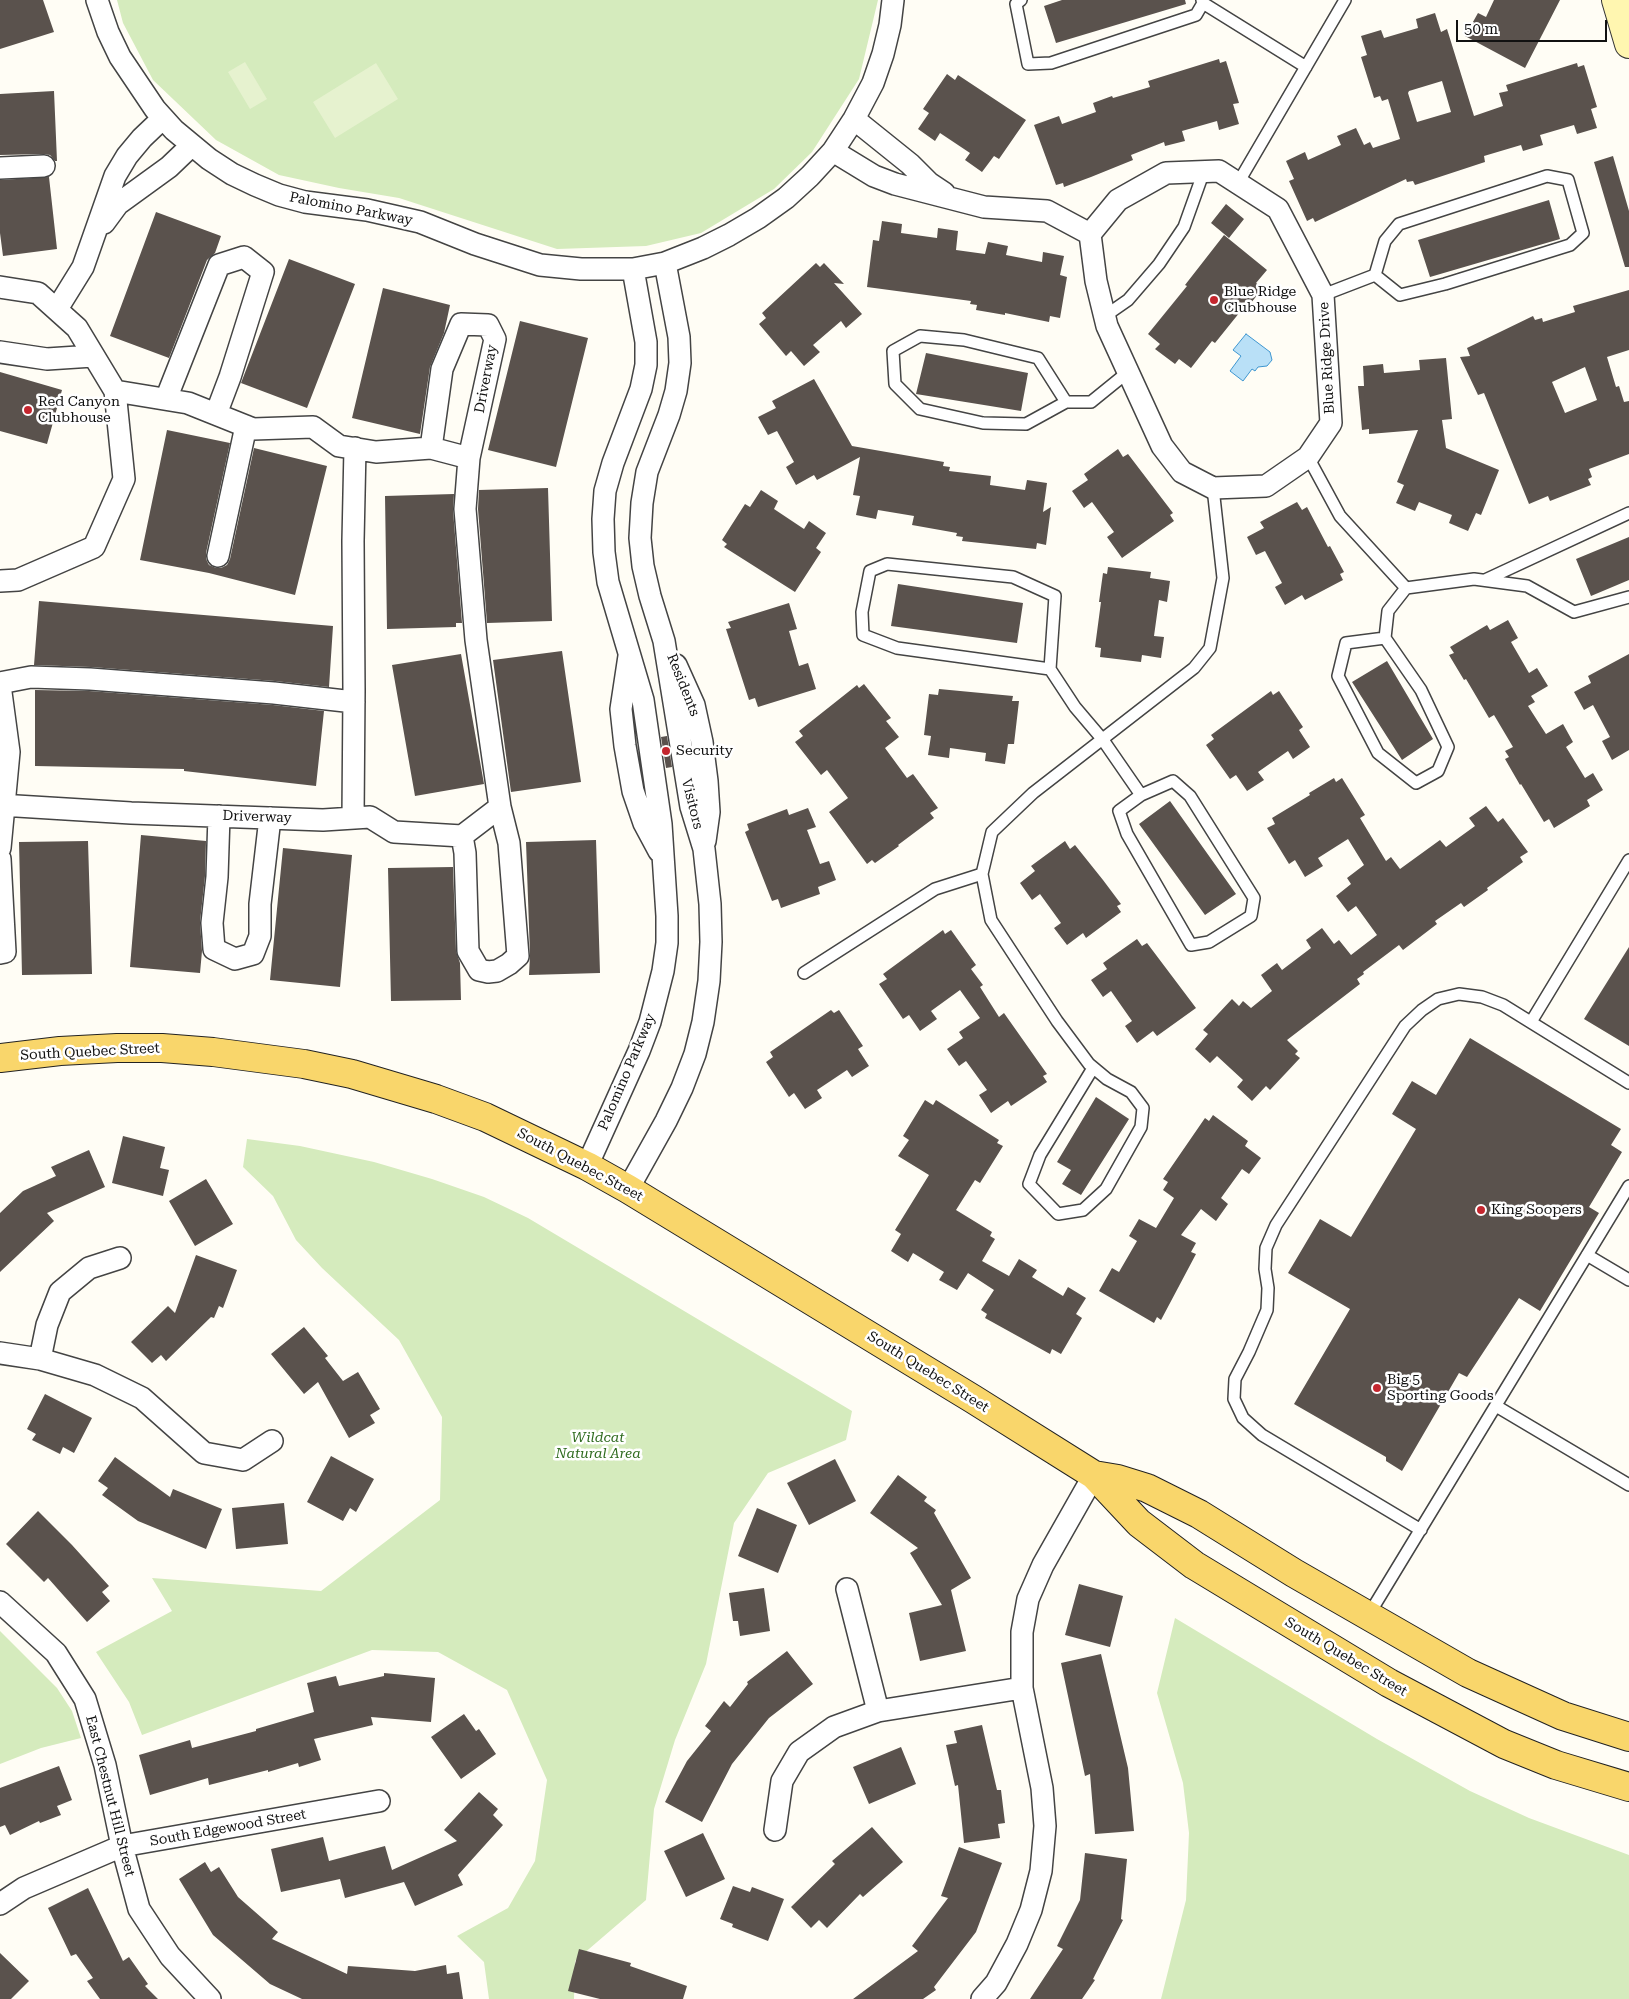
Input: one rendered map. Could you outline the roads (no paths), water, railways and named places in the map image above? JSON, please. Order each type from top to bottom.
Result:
[{"type":"main road","name":"South Quebec Street","points":[[0,1058],[60,1051],[117,1048],[162,1048],[213,1052],[304,1064],[352,1074],[441,1100],[485,1117],[586,1166],[628,1189],[1094,1475],[1139,1523],[1194,1565],[1381,1678],[1504,1744],[1556,1765],[1629,1787]]},
{"type":"main road","name":"South Quebec Street","points":[[1094,1475],[1118,1479],[1147,1488],[1199,1514],[1294,1573],[1468,1673],[1563,1716],[1629,1738]]},
{"type":"street","name":"Palomino Parkway","points":[[97,0],[108,32],[120,57],[135,81],[163,118],[192,145],[232,174],[279,195],[305,202],[389,214],[420,222],[475,244],[540,265],[581,269],[633,269],[665,263],[703,248],[758,218],[792,192],[810,176],[832,151],[854,120],[873,83],[883,54],[890,25],[893,0]]},
{"type":"street","points":[[1616,0],[1629,44]]},
{"type":"street","points":[[57,309],[83,267],[115,176],[127,156],[163,118]]},
{"type":"street","points":[[854,120],[950,198]]},
{"type":"street","points":[[96,233],[118,204],[169,167],[192,145]]},
{"type":"street","points":[[832,151],[874,176],[895,184],[984,206],[1047,211],[1090,234]]},
{"type":"street","points":[[0,168],[44,166]]},
{"type":"street","name":"Blue Ridge Drive","points":[[1219,171],[1238,183],[1278,209],[1323,295],[1330,423],[1308,457],[1266,486],[1213,488],[1182,472],[1162,446],[1107,326],[1096,280],[1090,234],[1118,200],[1166,173],[1219,171]]},
{"type":"street","points":[[166,399],[219,265],[244,257],[263,272],[230,377],[216,414]]},
{"type":"street","name":"Visitors","points":[[628,1189],[666,1121],[682,1088],[695,1054],[703,1022],[709,981],[711,942],[710,904],[704,849],[691,807],[664,640],[650,596],[643,566],[640,538],[642,503],[647,472],[676,391],[680,363],[679,337],[665,263]]},
{"type":"street","name":"Palomino Parkway","points":[[586,1166],[639,1051],[658,996],[667,943],[667,916],[662,856],[644,823],[633,791],[625,746],[621,709],[630,651],[608,582],[604,552],[603,519],[605,491],[612,463],[641,389],[646,365],[646,342],[633,269]]},
{"type":"street","points":[[0,288],[38,293],[77,328],[115,391],[124,479],[94,547],[18,580],[0,581]]},
{"type":"street","name":"Driverway","points":[[431,448],[442,369],[461,324],[488,325],[495,339],[469,458]]},
{"type":"street","points":[[0,352],[47,358],[93,356]]},
{"type":"street","points":[[115,391],[188,403],[253,429],[313,427],[339,446],[376,452],[431,448],[469,458],[465,509],[476,640],[500,806],[509,843],[518,956],[510,964],[497,971],[488,972],[479,970],[476,967],[468,951],[465,853],[462,836],[500,806]]},
{"type":"street","points":[[218,556],[246,426]]},
{"type":"street","points":[[353,818],[355,448]]},
{"type":"street","points":[[0,848],[2,805],[9,752],[0,684],[31,678],[90,679],[274,693],[354,702]]},
{"type":"street","name":"Driverway","points":[[2,805],[131,813],[323,820],[370,817],[394,832],[462,836]]},
{"type":"street","points":[[220,816],[217,877],[212,923],[214,949],[235,959],[253,954],[260,936],[260,904],[270,818]]},
{"type":"street","points":[[0,860],[5,952],[0,954]]},
{"type":"street","points":[[40,1359],[47,1325],[60,1292],[89,1268],[120,1258]]},
{"type":"street","points":[[0,1353],[40,1359],[95,1375],[142,1398],[204,1453],[243,1460],[272,1441]]},
{"type":"street","points":[[982,1999],[996,1983],[1017,1944],[1031,1910],[1041,1871],[1045,1826],[1042,1788],[1022,1688],[1022,1632],[1028,1599],[1043,1565],[1094,1475]]},
{"type":"street","points":[[847,1589],[878,1711]]},
{"type":"street","name":"East Chestnut Hill Street","points":[[0,1602],[56,1653],[85,1700],[105,1765],[122,1846],[139,1909],[170,1956],[210,1999]]},
{"type":"street","points":[[775,1830],[782,1781],[799,1752],[834,1728],[878,1711],[1022,1688]]},
{"type":"street","name":"South Edgewood Street","points":[[0,1904],[24,1888],[122,1846],[379,1801]]},
{"type":"lane","points":[[1021,0],[1016,4],[1028,64],[1051,63],[1196,15],[1202,1],[1306,67]]},
{"type":"lane","points":[[1238,183],[1345,0]]},
{"type":"lane","points":[[1105,316],[1128,300],[1159,264],[1184,227],[1204,171]]},
{"type":"lane","points":[[1548,176],[1568,180],[1583,233],[1570,245],[1445,284],[1400,295],[1376,275],[1385,241],[1399,224],[1548,176]]},
{"type":"lane","points":[[1323,295],[1376,275]]},
{"type":"lane","points":[[1066,402],[1038,358],[964,340],[920,336],[893,351],[895,384],[920,409],[983,424],[1026,424],[1066,402],[1091,402],[1128,372]]},
{"type":"lane","points":[[1308,457],[1340,516],[1406,588]]},
{"type":"lane","points":[[1094,1068],[1040,1154],[1029,1184],[1058,1214],[1083,1210],[1106,1189],[1141,1127],[1143,1108],[1131,1092],[1107,1080],[1094,1068],[1057,1020],[991,920],[982,874],[992,832],[1033,793],[1194,668],[1210,648],[1223,578],[1213,488]]},
{"type":"lane","points":[[1485,580],[1629,513]]},
{"type":"lane","points":[[1050,668],[897,648],[863,636],[862,612],[870,571],[887,564],[1013,577],[1054,596],[1050,668],[1076,707],[1103,740],[1141,795]]},
{"type":"lane","points":[[1385,638],[1346,643],[1338,676],[1378,753],[1416,784],[1438,771],[1448,747],[1421,690],[1385,638],[1388,611],[1406,588],[1474,579],[1485,580],[1527,586],[1574,612],[1629,597]]},
{"type":"lane","points":[[1173,781],[1190,796],[1254,898],[1251,916],[1209,942],[1191,945],[1127,834],[1119,811],[1141,795],[1173,781]]},
{"type":"lane","points":[[1531,1022],[1629,860]]},
{"type":"lane","points":[[804,973],[935,889],[982,874]]},
{"type":"lane","points":[[1421,1530],[1262,1435],[1240,1412],[1234,1399],[1235,1379],[1267,1310],[1266,1248],[1276,1225],[1405,1026],[1422,1010],[1438,999],[1459,994],[1482,997],[1503,1005],[1629,1083]]},
{"type":"lane","points":[[1368,1616],[1629,1186]]},
{"type":"lane","points":[[1587,1255],[1629,1280]]},
{"type":"lane","points":[[1496,1406],[1629,1485]]},
{"type":"water","points":[[1246,334],[1270,352],[1272,360],[1267,366],[1258,367],[1255,371],[1252,369],[1243,381],[1230,371],[1241,356],[1233,350]]},
{"type":"place","name":"Blue Ridge Clubhouse","points":[[1214,300]]},
{"type":"place","name":"Red Canyon Clubhouse","points":[[28,410]]},
{"type":"place","name":"Security","points":[[666,751]]},
{"type":"place","name":"King Soopers","points":[[1481,1210]]},
{"type":"place","name":"Big 5 Sporting Goods","points":[[1377,1388]]},
{"type":"park label","name":"Wildcat Natural Area","points":[[598,1446]]}]
